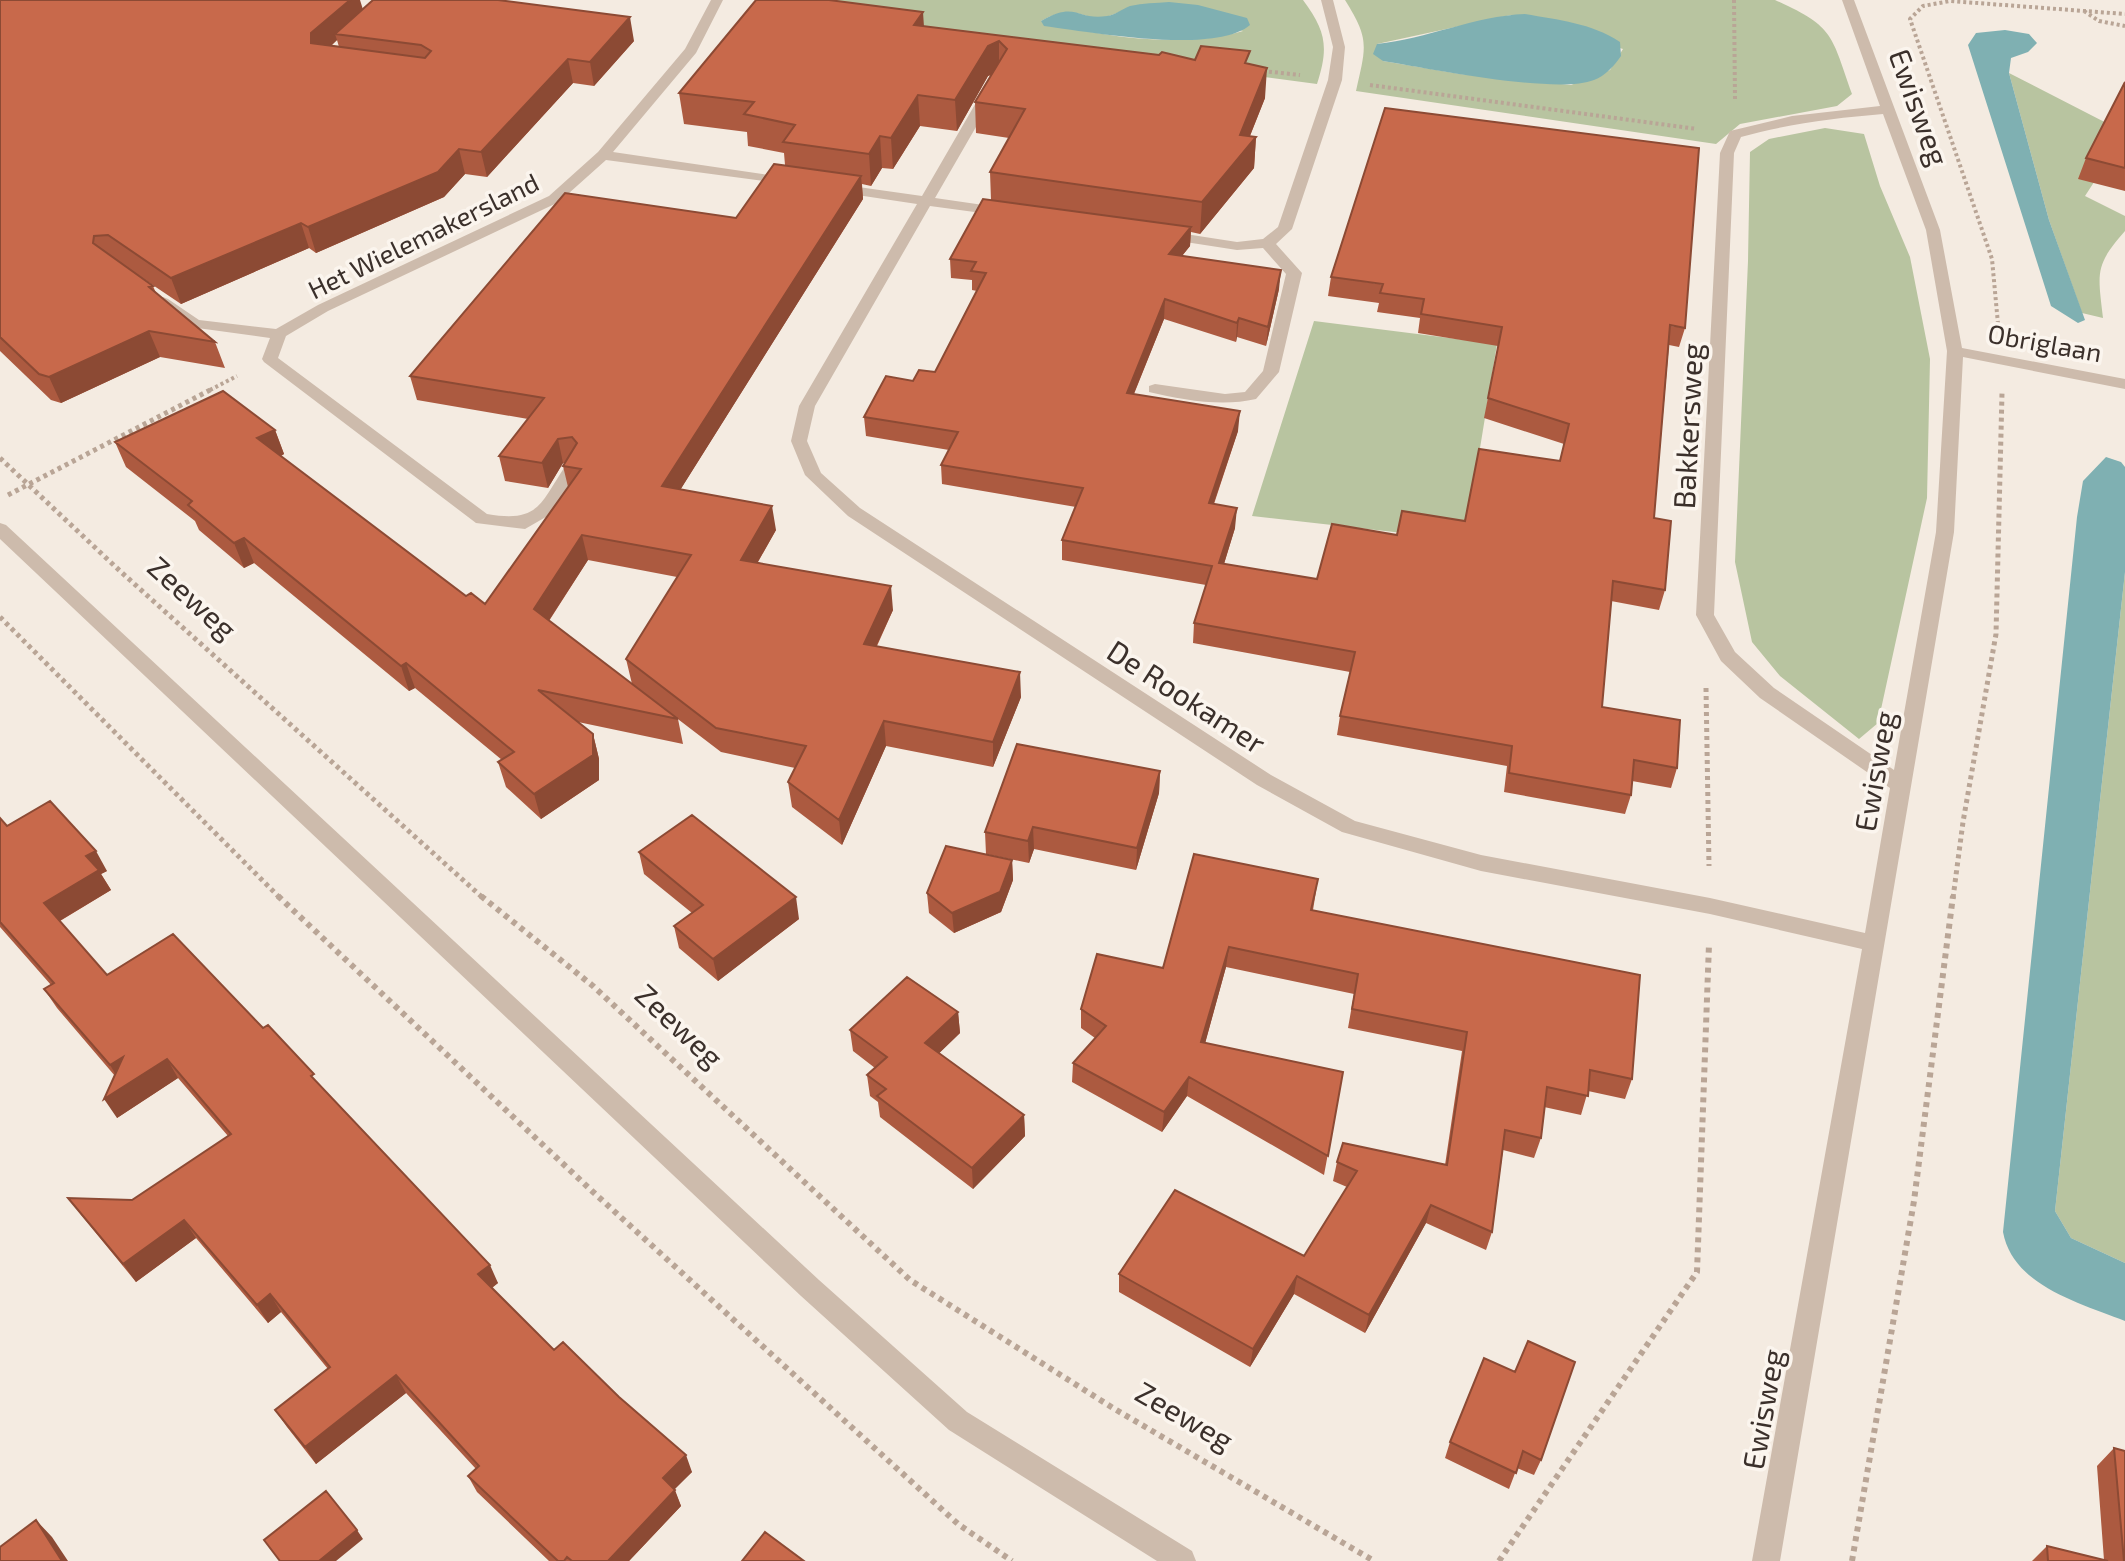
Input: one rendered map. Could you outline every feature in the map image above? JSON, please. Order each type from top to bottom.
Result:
[{"type":"street","name":"Het Wielemakersland","points":[[279,334],[323,308],[554,199],[603,155],[691,50],[717,0]]},
{"type":"street","points":[[1144,232],[1237,246],[1267,243],[1285,229],[1335,80],[1339,47],[1327,0]]},
{"type":"street","name":"Ewisweg","points":[[1766,1561],[1945,532],[1955,351],[1933,230],[1848,0]]},
{"type":"street","name":"De Rookamer","points":[[998,78],[807,406],[799,441],[814,475],[854,512],[1264,780],[1349,827],[1481,863],[1710,906],[1873,943]]},
{"type":"street","points":[[1735,134],[1819,115],[1890,109]]},
{"type":"street","name":"Bakkersweg","points":[[1705,615],[1727,153],[1735,134]]},
{"type":"street","points":[[603,155],[803,183]]},
{"type":"street","points":[[819,186],[1020,214]]},
{"type":"street","points":[[1155,389],[1225,399],[1250,396],[1271,372],[1294,273],[1267,243]]},
{"type":"street","points":[[147,291],[195,324],[279,334],[270,359],[482,519],[519,525],[545,510],[572,469]]},
{"type":"street","name":"Obriglaan","points":[[1955,351],[2125,384]]},
{"type":"street","points":[[0,529],[799,1277],[958,1421],[1182,1561]]},
{"type":"street","points":[[1705,615],[1728,656],[1767,693],[1902,786]]},
{"type":"path","points":[[1256,70],[1735,134],[1734,0]]},
{"type":"path","points":[[2083,10],[2099,21],[2125,26]]},
{"type":"path","points":[[0,499],[270,359]]},
{"type":"path","name":"Zeeweg","points":[[0,458],[120,571],[483,898],[593,986],[910,1280],[1113,1408],[1374,1561]]},
{"type":"path","points":[[1499,1561],[1697,1272],[1710,906],[1705,615]]},
{"type":"path","points":[[0,617],[93,715],[409,1023],[958,1524],[1012,1561]]},
{"type":"green space","points":[[786,0],[1303,0],[1321,30],[1324,49],[1317,84],[936,34]],"holes":[[[1146,4],[1243,31],[1194,39],[1142,39],[1041,21],[1064,12],[1100,18]]]},
{"type":"green space","points":[[1345,0],[1775,0],[1809,18],[1828,35],[1840,58],[1852,94],[1837,106],[1740,124],[1716,144],[1356,91],[1364,44],[1359,25]],"holes":[[[1511,15],[1623,49],[1610,70],[1571,85],[1460,74],[1383,61],[1377,44]]]},
{"type":"green space","points":[[2009,73],[2122,131],[2122,139],[2085,196],[2125,216],[2125,231],[2108,253],[2100,271],[2103,318],[2082,313],[2049,220]]},
{"type":"green space","points":[[1825,128],[1864,134],[1880,186],[1910,257],[1930,359],[1927,498],[1878,723],[1859,739],[1780,676],[1752,642],[1735,562],[1750,152],[1769,139]]},
{"type":"green space","points":[[1314,321],[1497,344],[1465,540],[1252,516]]},
{"type":"green space","points":[[2125,572],[2125,1263],[2071,1238],[2055,1211]]},
{"type":"water","points":[[1169,2],[1198,5],[1247,18],[1250,25],[1233,34],[1182,40],[1091,33],[1044,26],[1041,21],[1062,12],[1097,17],[1130,6]]},
{"type":"water","points":[[1525,14],[1598,30],[1620,42],[1621,56],[1609,70],[1594,80],[1551,84],[1429,69],[1383,61],[1373,54],[1377,44],[1487,19]]},
{"type":"water","points":[[2005,30],[2029,34],[2037,43],[2028,52],[2011,58],[2009,73],[2049,220],[2085,320],[2078,323],[2051,306],[1968,45],[1976,33]]},
{"type":"water","points":[[2106,457],[2121,462],[2125,467],[2125,572],[2055,1211],[2071,1238],[2125,1263],[2125,1321],[2069,1299],[2034,1279],[2009,1251],[2003,1232],[2077,517],[2083,481]]},
{"type":"building","points":[[0,0],[350,0],[311,33],[311,43],[425,58],[431,51],[421,45],[335,34],[373,0],[498,0],[630,17],[590,62],[568,59],[481,152],[459,149],[438,172],[308,227],[301,223],[171,278],[108,235],[94,236],[93,243],[153,286],[149,287],[215,342],[149,331],[49,377],[39,374],[0,337]]},
{"type":"building","points":[[756,0],[829,0],[923,12],[914,25],[1159,55],[1162,52],[1195,60],[1201,46],[1250,51],[1245,63],[1267,68],[1240,135],[1256,137],[1202,202],[990,172],[1025,109],[975,102],[1007,49],[999,41],[988,46],[955,100],[918,95],[891,138],[880,136],[869,154],[783,142],[795,125],[744,114],[754,102],[679,93]]},
{"type":"building","points":[[2125,82],[2125,168],[2086,158]]},
{"type":"building","points":[[1385,108],[1699,148],[1685,328],[1670,325],[1654,518],[1671,521],[1665,590],[1613,581],[1602,707],[1680,720],[1677,768],[1634,760],[1631,795],[1509,773],[1512,746],[1340,716],[1355,652],[1194,623],[1212,566],[1062,540],[1083,488],[941,465],[958,432],[864,417],[886,376],[913,381],[919,370],[935,372],[986,273],[971,271],[976,262],[950,259],[983,199],[1191,227],[1169,254],[1281,270],[1268,327],[1239,318],[1237,323],[1165,299],[1127,393],[1240,411],[1209,503],[1237,508],[1219,563],[1317,579],[1332,524],[1397,535],[1402,511],[1465,521],[1479,449],[1560,461],[1569,424],[1488,398],[1502,327],[1421,314],[1424,299],[1380,293],[1383,284],[1331,277]]},
{"type":"building","points":[[774,164],[861,176],[662,486],[772,506],[741,560],[891,586],[864,644],[1020,672],[993,742],[884,721],[839,820],[788,782],[806,746],[716,728],[626,659],[691,555],[582,535],[534,609],[678,719],[538,690],[593,734],[593,755],[534,794],[498,762],[514,752],[406,663],[401,666],[244,538],[234,543],[188,505],[192,501],[115,442],[223,391],[275,430],[257,438],[466,596],[471,593],[485,604],[581,469],[563,466],[577,443],[572,437],[558,439],[542,463],[499,456],[544,398],[410,376],[565,193],[736,218]]},
{"type":"building","points":[[1017,744],[1160,771],[1137,848],[1033,827],[1028,841],[985,832]]},
{"type":"building","points":[[50,801],[96,851],[86,856],[99,870],[44,903],[107,975],[173,934],[263,1028],[268,1025],[314,1074],[311,1076],[490,1265],[478,1274],[554,1350],[563,1342],[619,1397],[686,1455],[663,1478],[675,1490],[608,1561],[572,1561],[567,1557],[564,1561],[558,1561],[468,1476],[479,1466],[396,1375],[305,1447],[275,1410],[330,1367],[270,1294],[257,1305],[184,1220],[123,1264],[68,1198],[132,1200],[231,1134],[167,1059],[104,1099],[123,1057],[110,1065],[44,989],[54,983],[0,922],[0,818],[7,826]]},
{"type":"building","points":[[692,815],[796,897],[713,959],[674,926],[703,905],[639,852]]},
{"type":"building","points":[[946,846],[1012,860],[1000,892],[952,913],[927,893]]},
{"type":"building","points":[[1194,854],[1318,879],[1311,910],[1640,975],[1632,1079],[1590,1070],[1588,1096],[1547,1087],[1541,1138],[1505,1130],[1492,1232],[1431,1205],[1369,1315],[1297,1276],[1253,1349],[1119,1274],[1175,1190],[1304,1256],[1357,1171],[1337,1162],[1343,1143],[1447,1165],[1467,1032],[1352,1009],[1358,974],[1229,947],[1201,1042],[1343,1072],[1328,1156],[1189,1077],[1164,1112],[1073,1063],[1106,1026],[1081,1009],[1097,954],[1163,968]]},
{"type":"building","points":[[907,977],[958,1012],[925,1043],[1024,1115],[972,1168],[877,1096],[886,1089],[867,1075],[887,1057],[850,1030]]},
{"type":"building","points":[[1528,1341],[1575,1362],[1541,1460],[1523,1451],[1516,1473],[1450,1442],[1484,1358],[1515,1372]]},
{"type":"building","points":[[2114,1448],[2125,1451],[2125,1561],[2124,1561]]},
{"type":"building","points":[[326,1491],[357,1530],[319,1561],[280,1561],[264,1540]]},
{"type":"building","points":[[36,1520],[62,1561],[0,1561],[0,1547]]},
{"type":"building","points":[[765,1532],[804,1561],[742,1561]]},
{"type":"building","points":[[2047,1546],[2108,1561],[2048,1561]]}]
